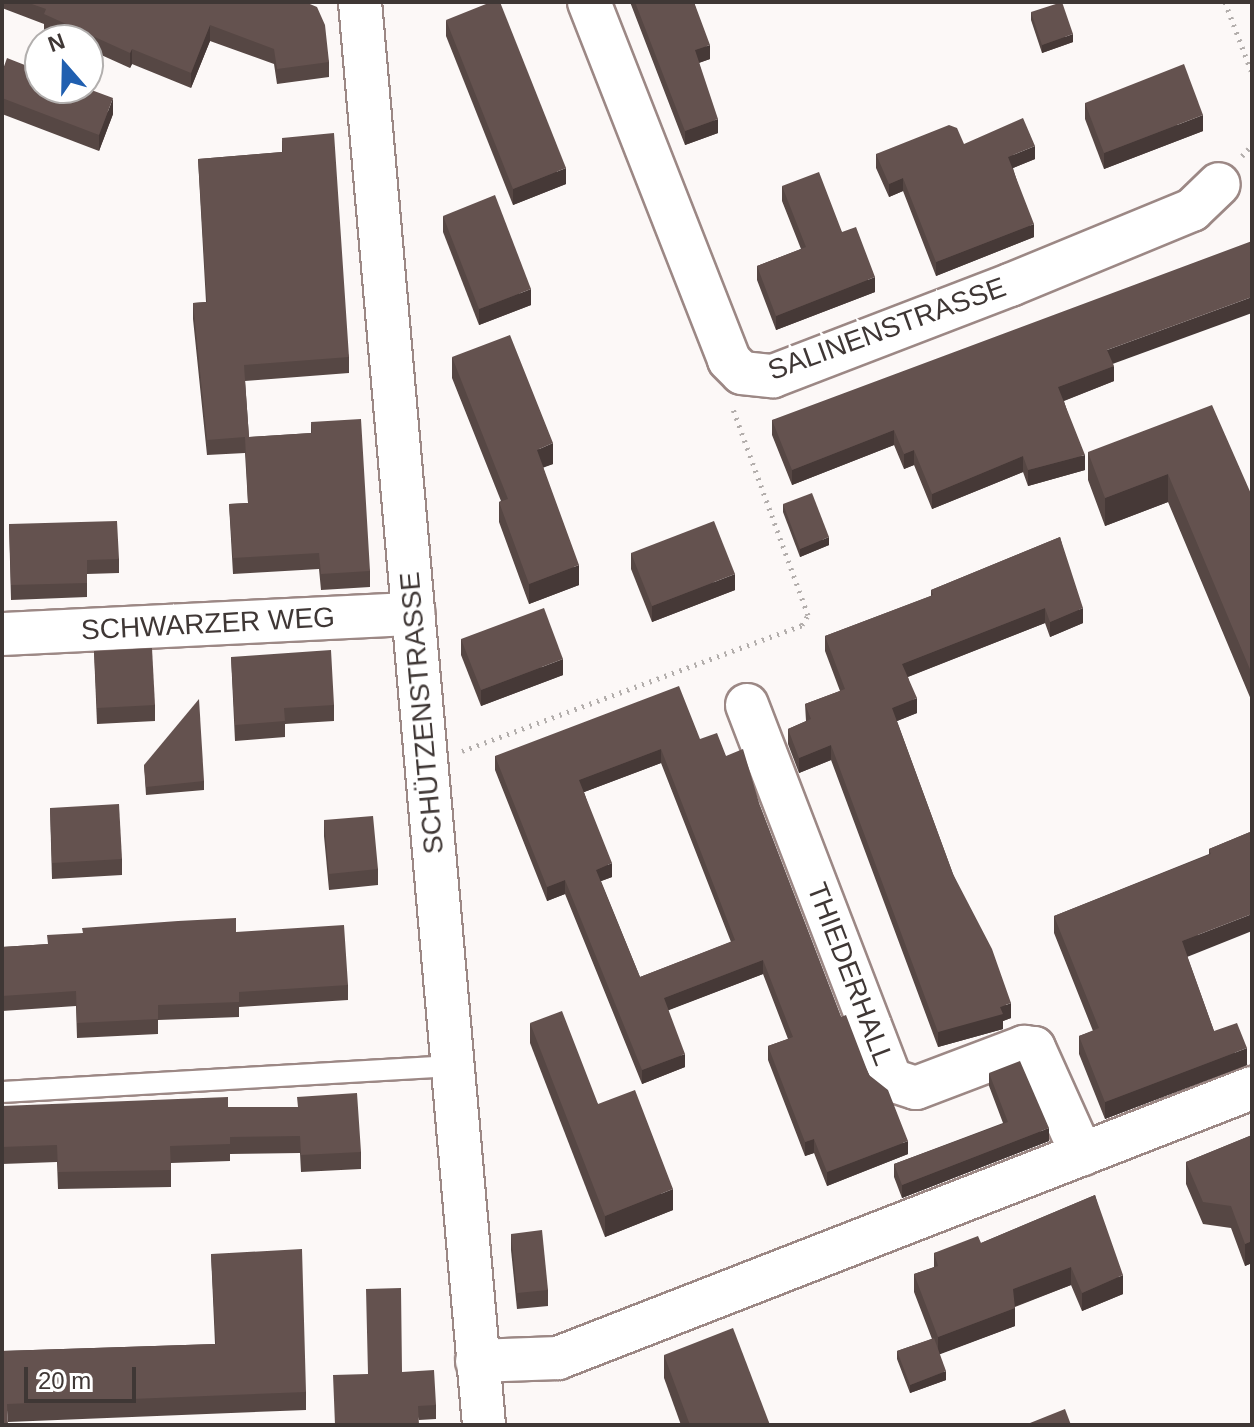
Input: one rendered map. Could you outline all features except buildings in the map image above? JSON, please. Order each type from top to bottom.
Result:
[{"type":"street","name":"SCHÜTZENSTRASSE","points":[[360,2],[484,1425]]},
{"type":"street","name":"SALINENSTRASSE","points":[[589,2],[729,360],[742,373],[773,376],[1010,285],[1192,210],[1219,184]]},
{"type":"street","name":"SCHWARZER WEG","points":[[2,634],[414,614]]},
{"type":"street","name":"THIEDERHALL","points":[[747,705],[891,1080],[916,1088],[1024,1047],[1034,1048],[1082,1155]]},
{"type":"street","points":[[477,1361],[558,1358],[1252,1088]]},
{"type":"lane","points":[[2,1092],[451,1066]]},
{"type":"path","points":[[1225,2],[1252,73]]},
{"type":"path","points":[[426,759],[455,754],[802,625],[808,615],[736,423],[733,406],[742,373]]}]
